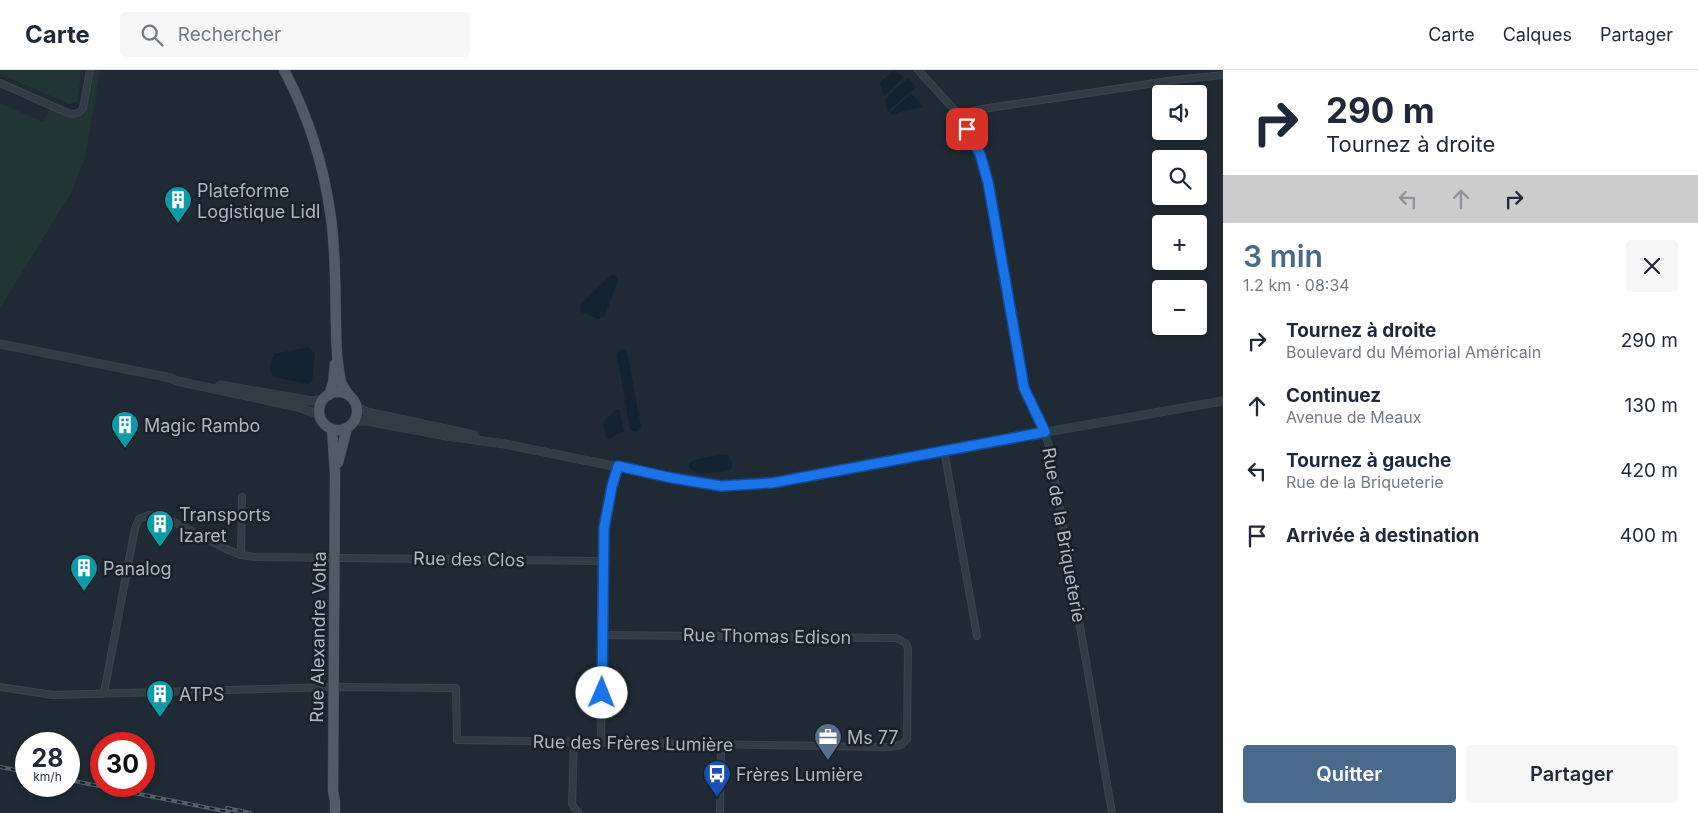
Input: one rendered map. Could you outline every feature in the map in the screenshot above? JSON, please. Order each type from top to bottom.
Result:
[{"type":"main road","points":[[284,70],[308,119],[326,186],[334,244],[336,348],[333,383],[319,409],[324,423],[332,429],[342,430],[351,425],[357,407],[343,388],[336,348]]},
{"type":"main road","points":[[326,397],[339,392],[349,395]]},
{"type":"main road","name":"Rue Alexandre Volta","points":[[335,474],[351,425]]},
{"type":"main road","name":"Rue Alexandre Volta","points":[[332,429],[335,474],[336,558],[333,797]]},
{"type":"main road","points":[[330,813],[333,797]]},
{"type":"main road","points":[[333,797],[335,813]]},
{"type":"street","points":[[0,83],[74,114],[80,112],[83,108],[90,70]]},
{"type":"street","name":"Rue de la Briqueterie","points":[[918,70],[960,116],[980,154],[988,182],[1024,388],[1045,432],[1112,813]]},
{"type":"street","points":[[960,116],[976,110],[1175,80],[1223,75]]},
{"type":"street","points":[[0,344],[171,378],[298,407],[320,415]]},
{"type":"street","points":[[171,378],[312,401],[326,397]]},
{"type":"street","points":[[351,425],[367,420],[448,436],[505,444],[721,486],[772,483],[1223,400]]},
{"type":"street","points":[[357,407],[368,412],[451,429],[505,444]]},
{"type":"street","points":[[944,450],[977,636]]},
{"type":"street","points":[[601,742],[604,528],[611,490],[618,466]]},
{"type":"street","points":[[104,693],[135,528],[139,519],[149,515],[164,517],[241,555],[242,497]]},
{"type":"street","name":"Rue des Clos","points":[[241,555],[255,557],[603,561]]},
{"type":"street","name":"Rue Thomas Edison","points":[[603,635],[896,638],[906,643],[909,666]]},
{"type":"street","name":"Rue des Frères Lumière","points":[[333,686],[456,688],[457,740],[889,746],[901,745],[907,739],[909,666]]},
{"type":"street","points":[[0,687],[53,695],[333,686]]},
{"type":"street","points":[[574,742],[572,804],[578,813]]},
{"type":"street","points":[[720,813],[721,744]]},
{"type":"green space","points":[[0,70],[82,70],[77,102],[69,104],[0,74]]},
{"type":"green space","points":[[92,70],[100,70],[85,158],[71,193],[0,308],[0,103],[43,122],[50,108],[69,117],[78,117],[86,111]]},
{"type":"water","points":[[895,70],[903,78],[884,96],[880,82]]},
{"type":"water","points":[[908,78],[916,87],[887,112],[885,99]]},
{"type":"water","points":[[911,94],[923,107],[902,111],[895,115],[889,113]]},
{"type":"water","points":[[611,275],[616,276],[618,280],[605,316],[598,319],[581,312],[581,304]]},
{"type":"water","points":[[309,347],[315,354],[312,381],[309,384],[274,377],[270,366],[274,354]]},
{"type":"water","points":[[622,349],[627,353],[641,427],[637,431],[630,429],[617,355]]},
{"type":"water","points":[[616,409],[619,409],[624,431],[608,439],[606,438],[603,423]]},
{"type":"water","points":[[726,454],[732,463],[729,471],[703,473],[689,467],[693,460]]},
{"type":"railway","points":[[0,767],[15,770]]},
{"type":"railway","points":[[80,782],[234,813]]},
{"type":"railway","points":[[227,808],[250,813]]},
{"type":"place","name":"Plateforme Logistique Lidl","points":[[178,224]]},
{"type":"place","name":"Magic Rambo","points":[[125,449]]},
{"type":"place","name":"Transports Izaret","points":[[160,548]]},
{"type":"place","name":"Panalog","points":[[84,592]]},
{"type":"place","name":"ATPS","points":[[160,718]]},
{"type":"place","name":"Ms 77","points":[[828,761]]},
{"type":"place","name":"Frères Lumière","points":[[717,798]]},
{"type":"route","points":[[602,693],[604,528],[618,466],[721,486],[772,483],[1045,432],[1024,388],[988,182],[980,154],[967,129]]}]
